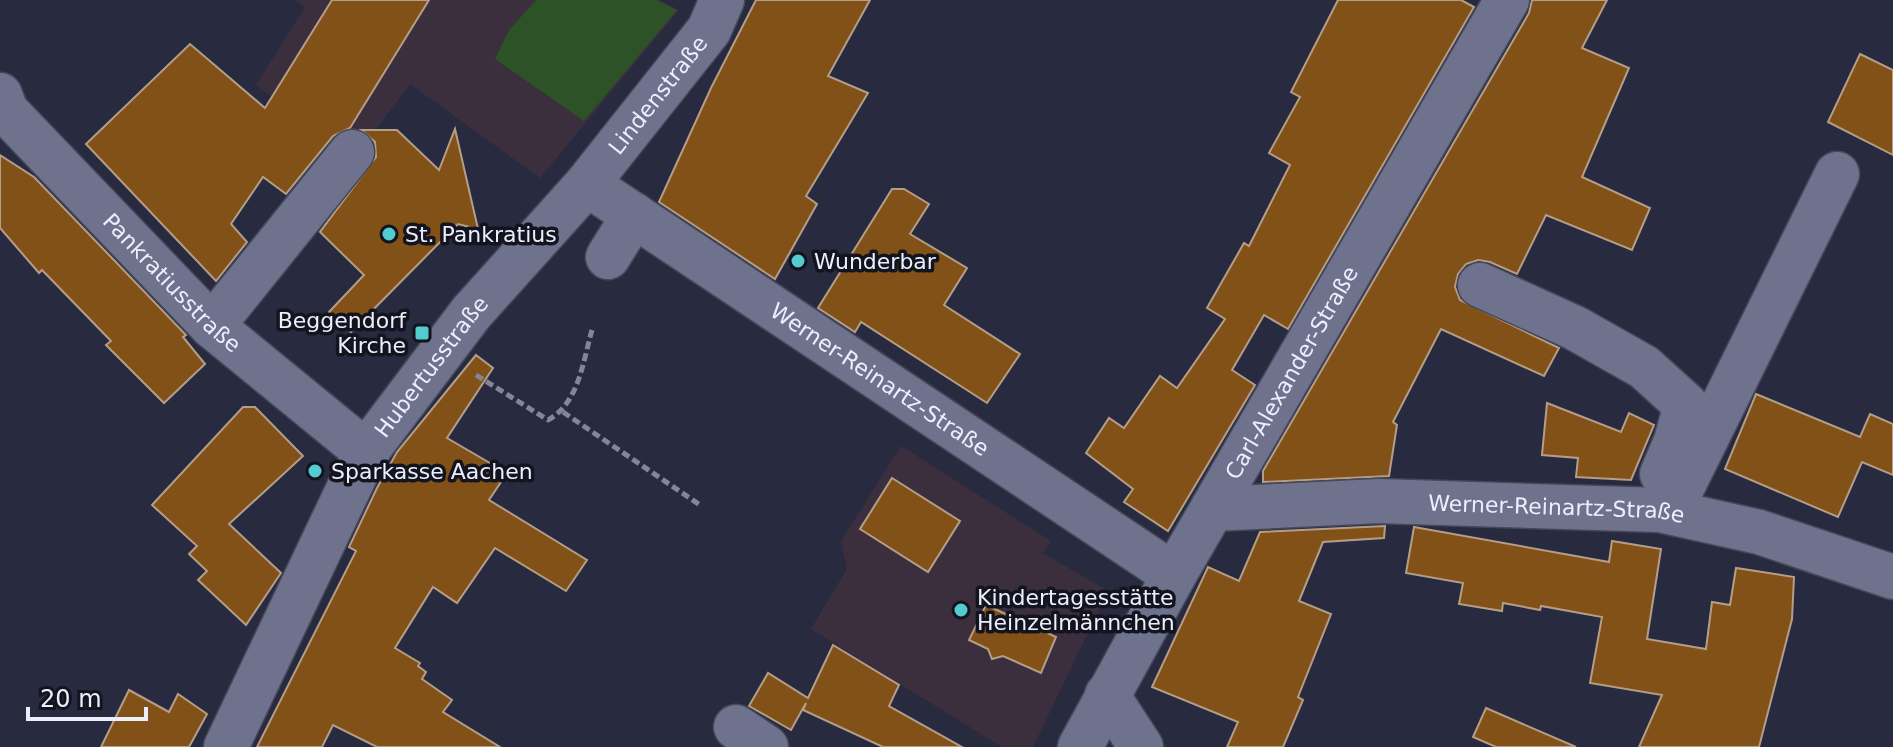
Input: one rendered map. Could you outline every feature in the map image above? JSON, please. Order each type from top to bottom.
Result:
[{"type":"street","name":"Lindenstraße","points":[[587,184],[709,30],[722,0]]},
{"type":"street","name":"Carl-Alexander-Straße","points":[[1080,747],[1174,575],[1507,0]]},
{"type":"street","name":"Pankratiusstraße","points":[[0,95],[6,111],[212,326],[366,452]]},
{"type":"street","points":[[212,326],[352,152]]},
{"type":"street","points":[[1658,511],[1837,174]]},
{"type":"street","name":"Werner-Reinartz-Straße","points":[[587,184],[1174,575]]},
{"type":"street","name":"Hubertusstraße","points":[[226,747],[366,452],[471,313],[587,184]]},
{"type":"street","points":[[608,257],[634,215]]},
{"type":"street","points":[[1480,285],[1575,328],[1644,367],[1686,405],[1658,511]]},
{"type":"street","name":"Werner-Reinartz-Straße","points":[[1213,509],[1379,501],[1658,511],[1759,532],[1893,577]]},
{"type":"street","points":[[1107,695],[1141,747]]},
{"type":"path","points":[[441,354],[548,420],[563,412],[577,385],[592,330]]},
{"type":"path","points":[[563,412],[700,505]]},
{"type":"shaded area","points":[[295,0],[659,0],[679,10],[540,178],[410,84],[354,159],[256,85],[305,7]]},
{"type":"shaded area","name":"Kindertagesstätte Heinzelmännchen","points":[[901,446],[1051,541],[1043,553],[1108,591],[1033,747],[1002,747],[811,629],[847,569],[841,541]]},
{"type":"green space","points":[[536,0],[657,0],[677,10],[584,121],[495,59],[509,30]]},
{"type":"building","points":[[332,0],[429,0],[350,128],[333,136],[286,194],[263,177],[231,224],[247,242],[216,281],[86,144],[190,44],[265,108]]},
{"type":"building","points":[[756,0],[870,0],[828,76],[868,93],[806,196],[817,204],[775,279],[659,202],[711,88]]},
{"type":"building","points":[[1338,0],[1461,0],[1474,7],[1288,329],[1264,315],[1232,370],[1255,385],[1168,531],[1124,502],[1133,489],[1086,453],[1109,418],[1124,428],[1160,376],[1177,388],[1225,319],[1207,308],[1244,243],[1249,246],[1290,165],[1269,153],[1300,97],[1291,92]]},
{"type":"building","points":[[1532,0],[1607,0],[1582,48],[1629,68],[1582,177],[1650,208],[1632,250],[1546,215],[1517,274],[1490,262],[1478,260],[1466,264],[1458,274],[1455,287],[1460,300],[1559,348],[1544,376],[1441,329],[1393,422],[1397,425],[1389,476],[1263,482],[1263,471],[1529,13]]},
{"type":"building","points":[[1860,54],[1893,70],[1893,155],[1828,122]]},
{"type":"building","name":"St. Pankratius","points":[[455,129],[478,229],[458,224],[351,332],[329,312],[364,275],[320,232],[376,157],[375,142],[361,130],[397,130],[439,170]]},
{"type":"building","points":[[0,155],[34,177],[186,335],[183,337],[205,364],[164,403],[106,345],[111,341],[42,270],[39,273],[0,228]]},
{"type":"building","points":[[892,189],[904,189],[929,204],[910,234],[967,268],[944,305],[1020,354],[987,403],[861,322],[855,332],[818,308]]},
{"type":"building","points":[[476,355],[493,368],[447,438],[507,473],[489,500],[587,560],[566,591],[495,548],[457,603],[433,587],[395,648],[420,663],[418,666],[426,672],[422,679],[452,700],[443,712],[500,747],[377,747],[333,725],[322,747],[257,747],[356,551],[349,547],[397,452]]},
{"type":"building","points":[[1756,394],[1860,437],[1870,414],[1893,424],[1893,475],[1862,462],[1838,517],[1725,469]]},
{"type":"building","points":[[1547,403],[1621,432],[1629,413],[1654,425],[1631,480],[1576,477],[1578,458],[1542,455]]},
{"type":"building","points":[[243,407],[255,407],[303,456],[229,524],[281,573],[246,625],[198,580],[207,571],[189,554],[197,546],[152,505]]},
{"type":"building","points":[[892,478],[960,521],[928,572],[860,529]]},
{"type":"building","points":[[1385,526],[1384,538],[1323,542],[1299,601],[1331,614],[1298,697],[1303,700],[1283,747],[1227,747],[1238,722],[1152,687],[1208,567],[1239,581],[1260,532]]},
{"type":"building","points":[[1414,527],[1609,562],[1612,541],[1661,549],[1647,639],[1706,649],[1712,602],[1730,605],[1736,568],[1794,577],[1792,619],[1759,747],[1639,747],[1662,695],[1590,683],[1602,617],[1541,606],[1540,610],[1503,603],[1502,611],[1459,604],[1463,583],[1406,573]]},
{"type":"building","points":[[986,605],[1056,637],[1041,673],[1003,656],[992,659],[988,649],[969,640]]},
{"type":"building","points":[[833,645],[899,685],[889,706],[962,747],[883,747],[803,710],[806,703],[791,730],[749,706],[768,673],[808,698]]},
{"type":"building","points":[[129,690],[169,712],[178,694],[207,714],[189,747],[101,747]]},
{"type":"building","points":[[1486,708],[1576,747],[1496,747],[1473,737]]},
{"type":"place","name":"St. Pankratius","points":[[389,234]]},
{"type":"place","name":"Wunderbar","points":[[798,261]]},
{"type":"place","name":"Beggendorf Kirche","points":[[422,333]]},
{"type":"place","name":"Sparkasse Aachen","points":[[315,471]]},
{"type":"place","name":"Kindertagesstätte Heinzelmännchen","points":[[961,610]]}]
